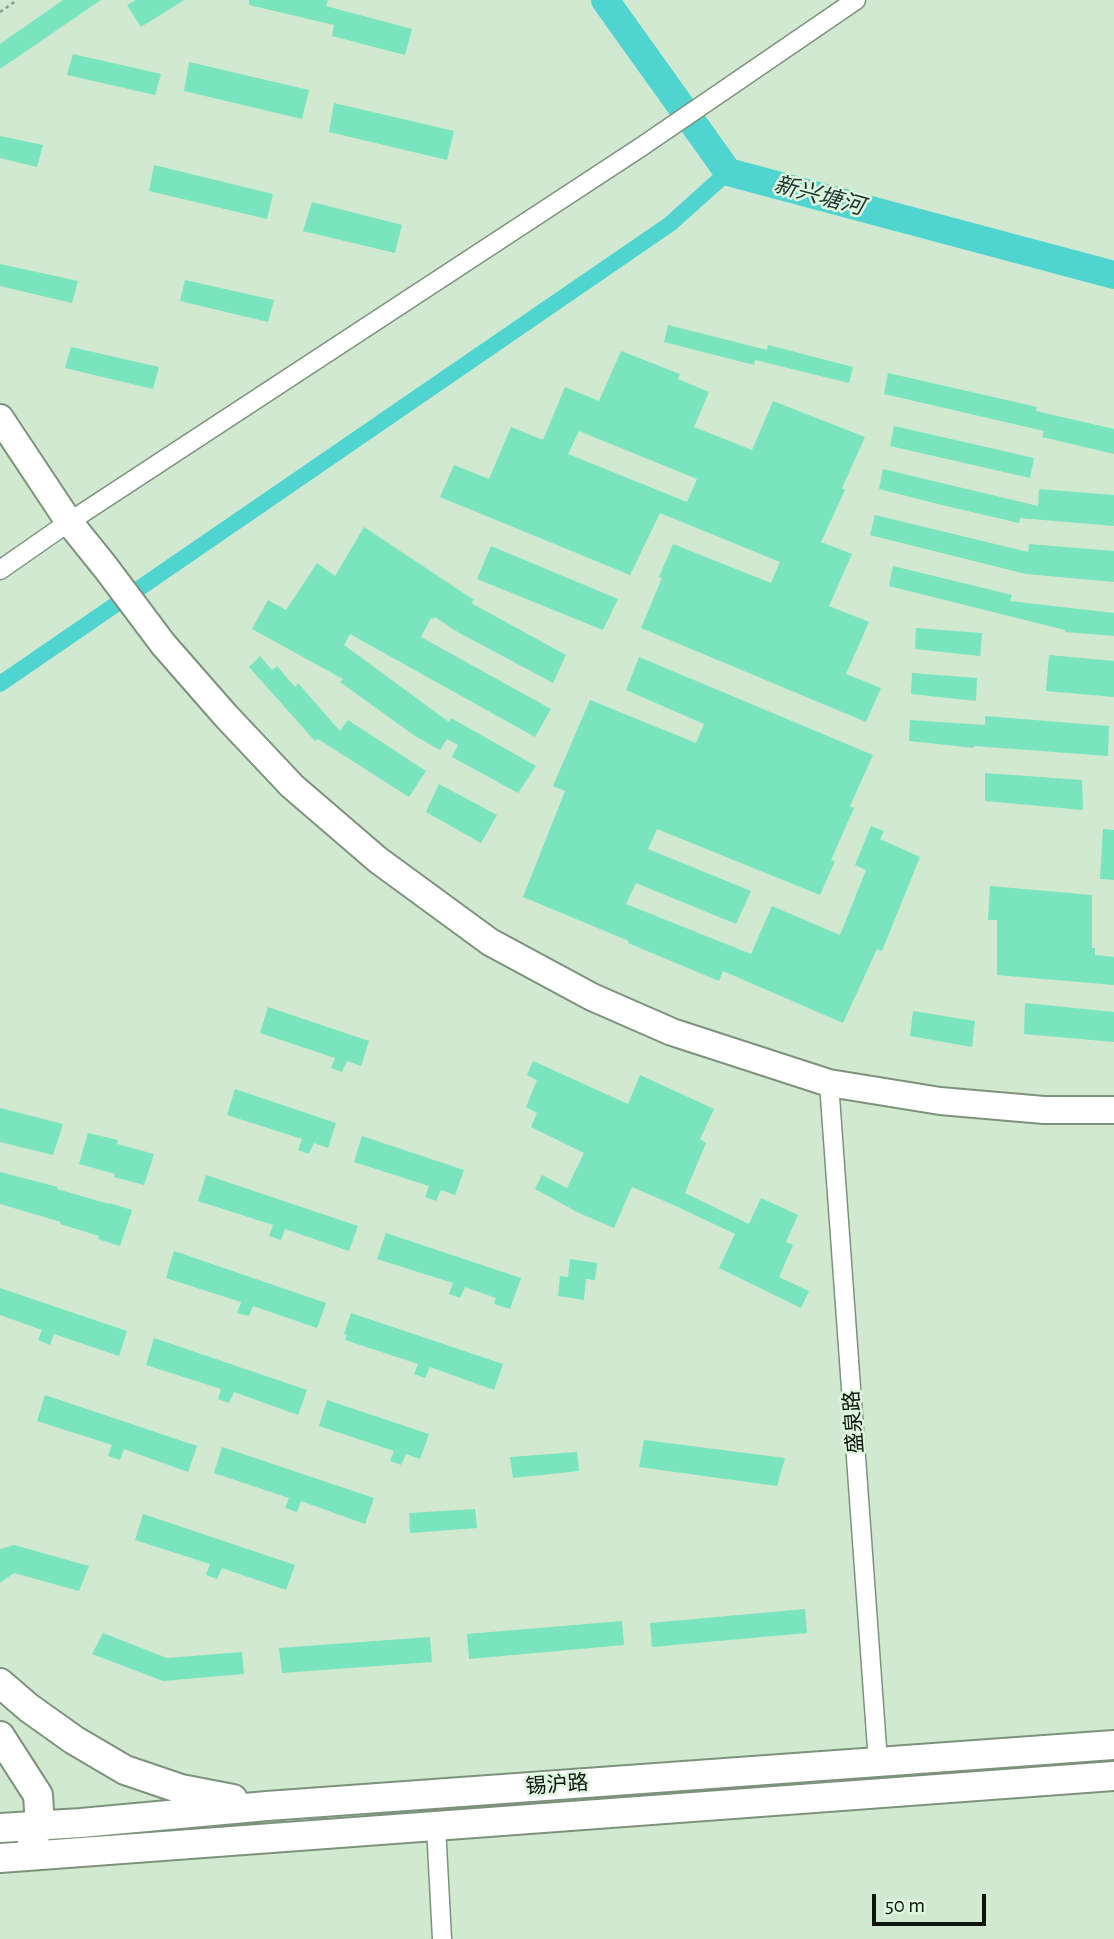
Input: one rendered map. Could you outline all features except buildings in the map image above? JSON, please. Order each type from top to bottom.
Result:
[{"type":"main road","points":[[0,1684],[74,1740],[125,1770],[181,1789],[267,1806]]},
{"type":"main road","points":[[0,1736],[38,1795],[40,1825],[12,1857],[0,1834]]},
{"type":"main road","name":"锡沪路","points":[[0,1828],[267,1806],[1114,1745]]},
{"type":"main road","name":"锡沪路","points":[[12,1857],[1114,1776]]},
{"type":"street","points":[[0,570],[641,147],[856,0]]},
{"type":"street","points":[[0,418],[69,522],[163,644],[226,716],[292,786],[378,860],[490,942],[592,997],[672,1032],[829,1083],[940,1101],[1044,1110],[1114,1110]]},
{"type":"street","name":"盛泉路","points":[[829,1083],[878,1762]]},
{"type":"street","points":[[436,1826],[442,1939]]},
{"type":"path","points":[[0,12],[17,0]]},
{"type":"waterway","name":"新兴塘河","points":[[605,0],[728,172],[1114,275]]},
{"type":"waterway","points":[[0,684],[670,224],[728,172]]}]
